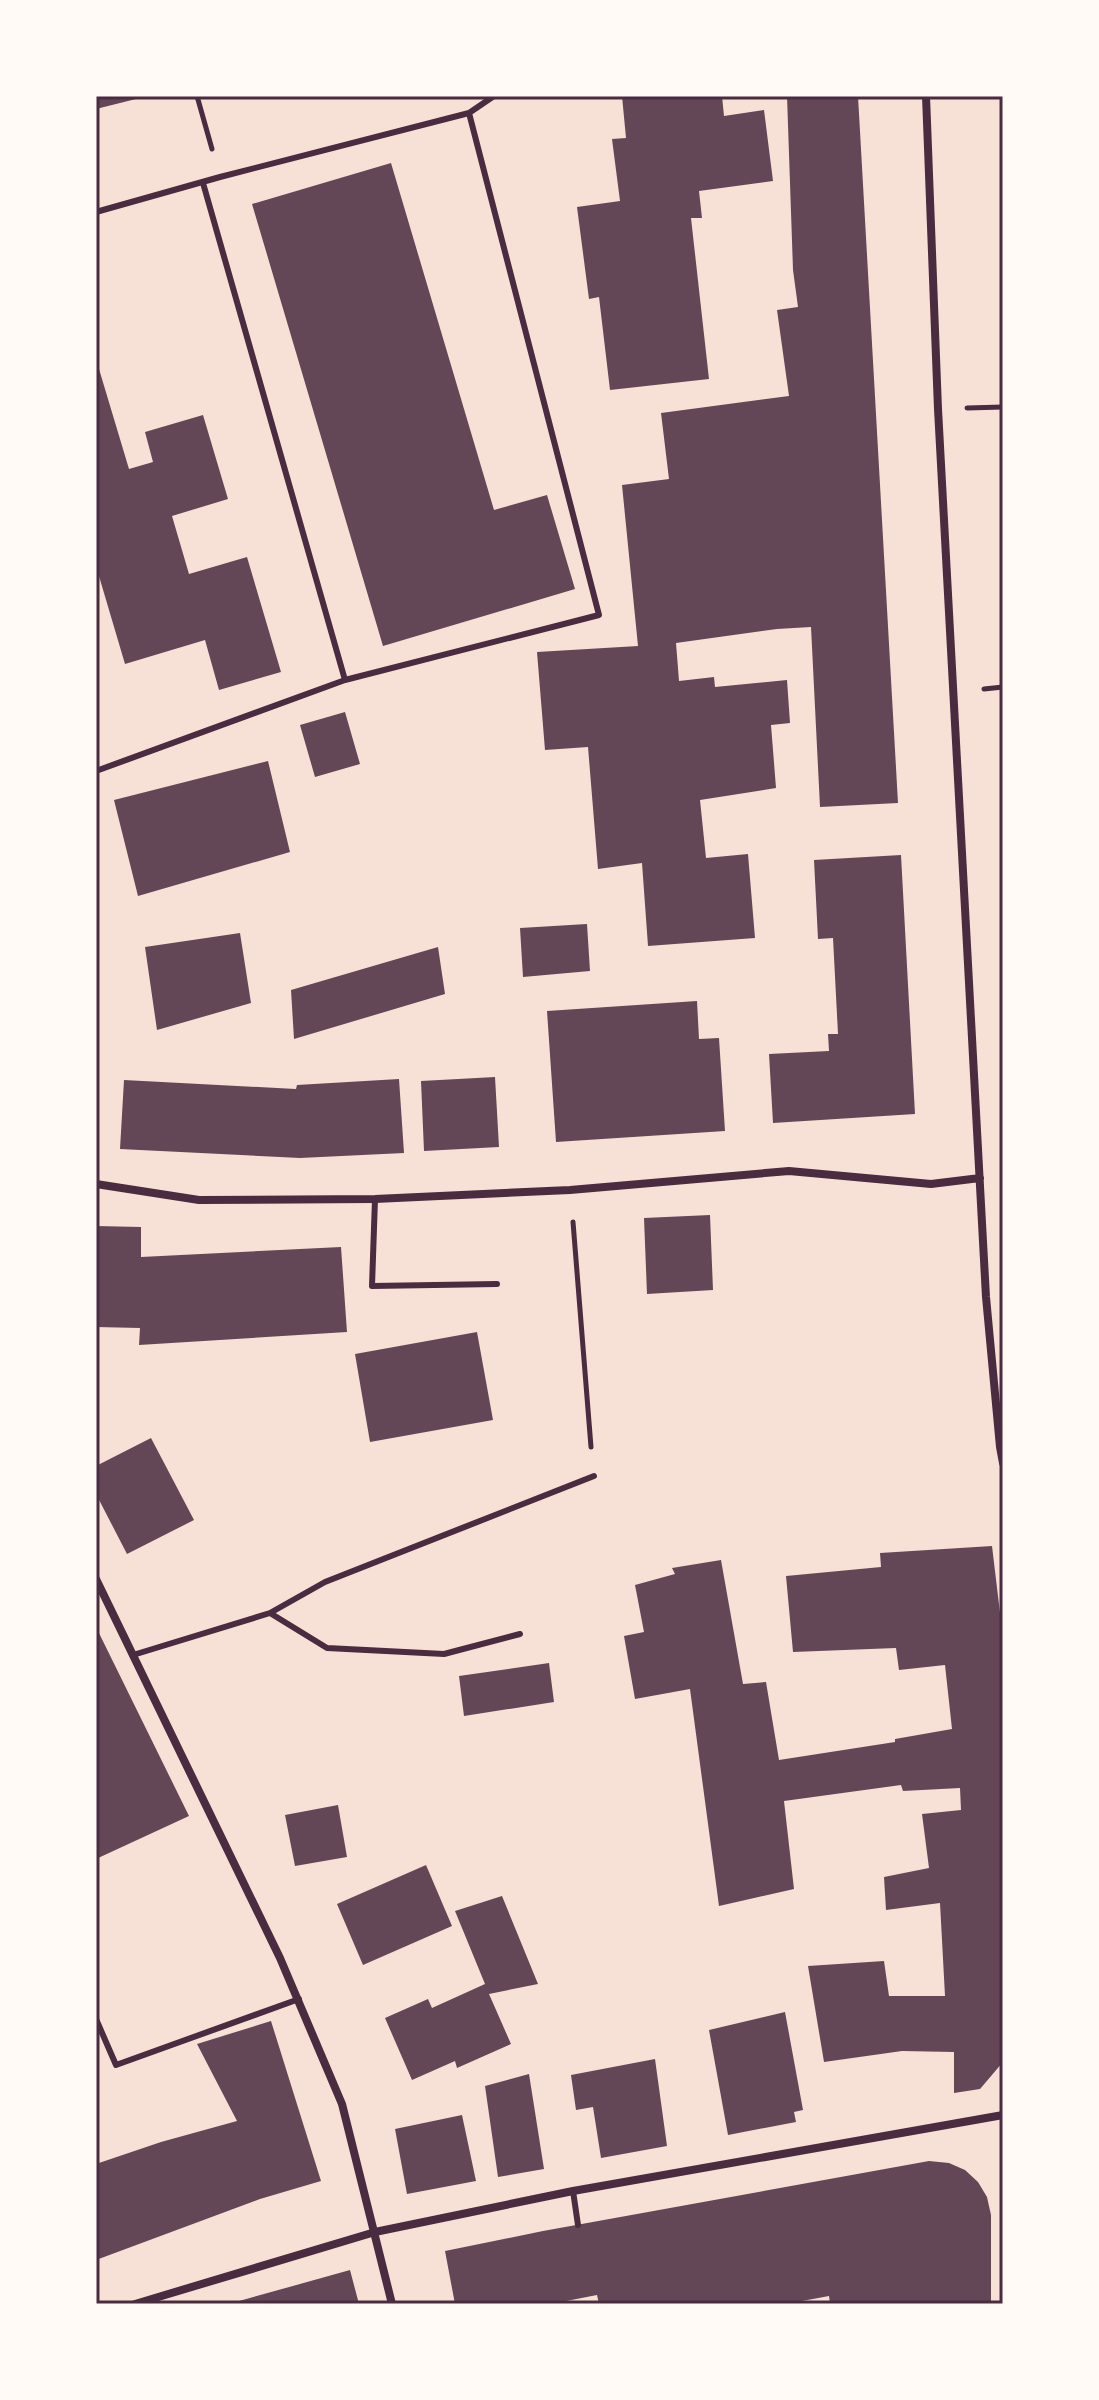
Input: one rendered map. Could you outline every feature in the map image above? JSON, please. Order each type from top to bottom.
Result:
[{"type":"street","points":[[926,96],[938,409],[980,1178],[988,1312],[1003,1463]]},
{"type":"street","points":[[96,1184],[199,1200],[375,1199],[570,1190],[789,1171],[931,1184],[980,1178]]},
{"type":"street","points":[[96,1579],[299,1999],[342,2104],[392,2304]]},
{"type":"street","points":[[135,2304],[375,2232],[573,2191],[1003,2115]]},
{"type":"lane","points":[[96,212],[469,113],[494,96]]},
{"type":"lane","points":[[96,771],[345,680],[599,615],[469,113]]},
{"type":"lane","points":[[203,183],[345,680]]},
{"type":"lane","points":[[375,1199],[372,1286],[497,1284]]},
{"type":"lane","points":[[133,1655],[270,1613],[325,1582],[594,1476]]},
{"type":"lane","points":[[270,1613],[327,1648],[444,1654],[520,1634]]},
{"type":"lane","points":[[96,2019],[116,2065],[299,1999]]},
{"type":"lane","points":[[573,2191],[578,2225]]},
{"type":"path","points":[[197,96],[220,177]]},
{"type":"path","points":[[576,1253],[594,1476]]},
{"type":"building","points":[[96,96],[135,96],[136,99],[96,109]]},
{"type":"building","points":[[622,96],[722,96],[724,116],[764,110],[773,181],[699,191],[702,218],[691,218],[709,379],[610,390],[599,297],[589,299],[577,207],[620,201],[612,139],[626,138]]},
{"type":"building","points":[[787,96],[858,96],[898,803],[820,807],[811,627],[676,643],[679,681],[714,677],[715,687],[787,680],[790,723],[771,725],[776,788],[700,800],[706,858],[748,854],[755,938],[648,946],[642,863],[598,869],[588,747],[545,750],[537,652],[638,646],[622,485],[669,479],[661,413],[789,396],[777,310],[798,307],[793,270]]},
{"type":"building","points":[[391,163],[494,510],[547,495],[575,589],[383,646],[252,204]]},
{"type":"building","points":[[96,359],[129,469],[153,462],[145,432],[203,415],[228,499],[172,516],[189,574],[247,557],[281,672],[219,690],[205,640],[125,664],[96,566]]},
{"type":"building","points":[[345,712],[360,764],[315,777],[300,725]]},
{"type":"building","points":[[268,761],[290,852],[138,896],[114,800]]},
{"type":"building","points":[[901,855],[915,1114],[773,1123],[769,1054],[829,1051],[828,1034],[838,1034],[833,938],[818,939],[814,860]]},
{"type":"building","points":[[587,924],[590,971],[523,977],[520,928]]},
{"type":"building","points":[[240,933],[251,1003],[157,1030],[145,947]]},
{"type":"building","points":[[438,947],[445,994],[294,1039],[291,990]]},
{"type":"building","points":[[697,1001],[699,1039],[719,1038],[725,1131],[556,1142],[547,1011]]},
{"type":"building","points":[[495,1077],[499,1147],[424,1151],[421,1081]]},
{"type":"building","points":[[399,1079],[404,1153],[300,1158],[120,1149],[124,1080],[296,1089],[297,1085]]},
{"type":"building","points":[[710,1215],[713,1290],[647,1294],[644,1218]]},
{"type":"building","points":[[96,1226],[141,1227],[141,1257],[341,1247],[347,1332],[139,1345],[140,1328],[96,1327]]},
{"type":"building","points":[[477,1332],[493,1420],[370,1442],[355,1354]]},
{"type":"building","points":[[151,1438],[194,1520],[127,1554],[96,1494],[96,1466]]},
{"type":"building","points":[[992,1546],[1003,1638],[1003,2062],[980,2089],[954,2093],[954,2052],[902,2051],[824,2062],[808,1966],[884,1961],[889,1996],[945,1996],[940,1903],[886,1910],[884,1877],[929,1868],[922,1814],[961,1810],[960,1788],[903,1791],[901,1785],[784,1801],[794,1889],[719,1906],[690,1689],[635,1699],[624,1636],[644,1632],[635,1585],[675,1574],[672,1568],[721,1560],[743,1684],[766,1682],[779,1760],[895,1742],[895,1739],[952,1729],[945,1665],[899,1670],[896,1648],[793,1652],[786,1576],[881,1567],[880,1553]]},
{"type":"building","points":[[96,1627],[189,1816],[96,1859]]},
{"type":"building","points":[[549,1663],[554,1702],[464,1716],[459,1676]]},
{"type":"building","points":[[338,1805],[347,1857],[295,1866],[285,1815]]},
{"type":"building","points":[[426,1865],[452,1926],[363,1965],[337,1904]]},
{"type":"building","points":[[502,1896],[538,1984],[489,1994],[511,2044],[457,2068],[455,2061],[412,2080],[385,2018],[428,1999],[432,2008],[485,1984],[455,1911]]},
{"type":"building","points":[[785,2012],[803,2110],[794,2112],[796,2122],[728,2135],[709,2030]]},
{"type":"building","points":[[271,2021],[321,2181],[260,2199],[96,2260],[96,2164],[237,2121],[197,2044]]},
{"type":"building","points":[[655,2059],[667,2146],[601,2158],[593,2107],[576,2110],[571,2075]]},
{"type":"building","points":[[529,2074],[544,2169],[498,2177],[485,2086]]},
{"type":"building","points":[[462,2115],[476,2181],[407,2194],[395,2129]]},
{"type":"building","points":[[929,2161],[949,2163],[965,2170],[978,2182],[987,2197],[991,2215],[991,2304],[830,2304],[829,2296],[786,2304],[599,2304],[597,2295],[556,2303],[455,2304],[445,2251]]},
{"type":"building","points":[[350,2270],[359,2304],[232,2304],[232,2303]]}]
